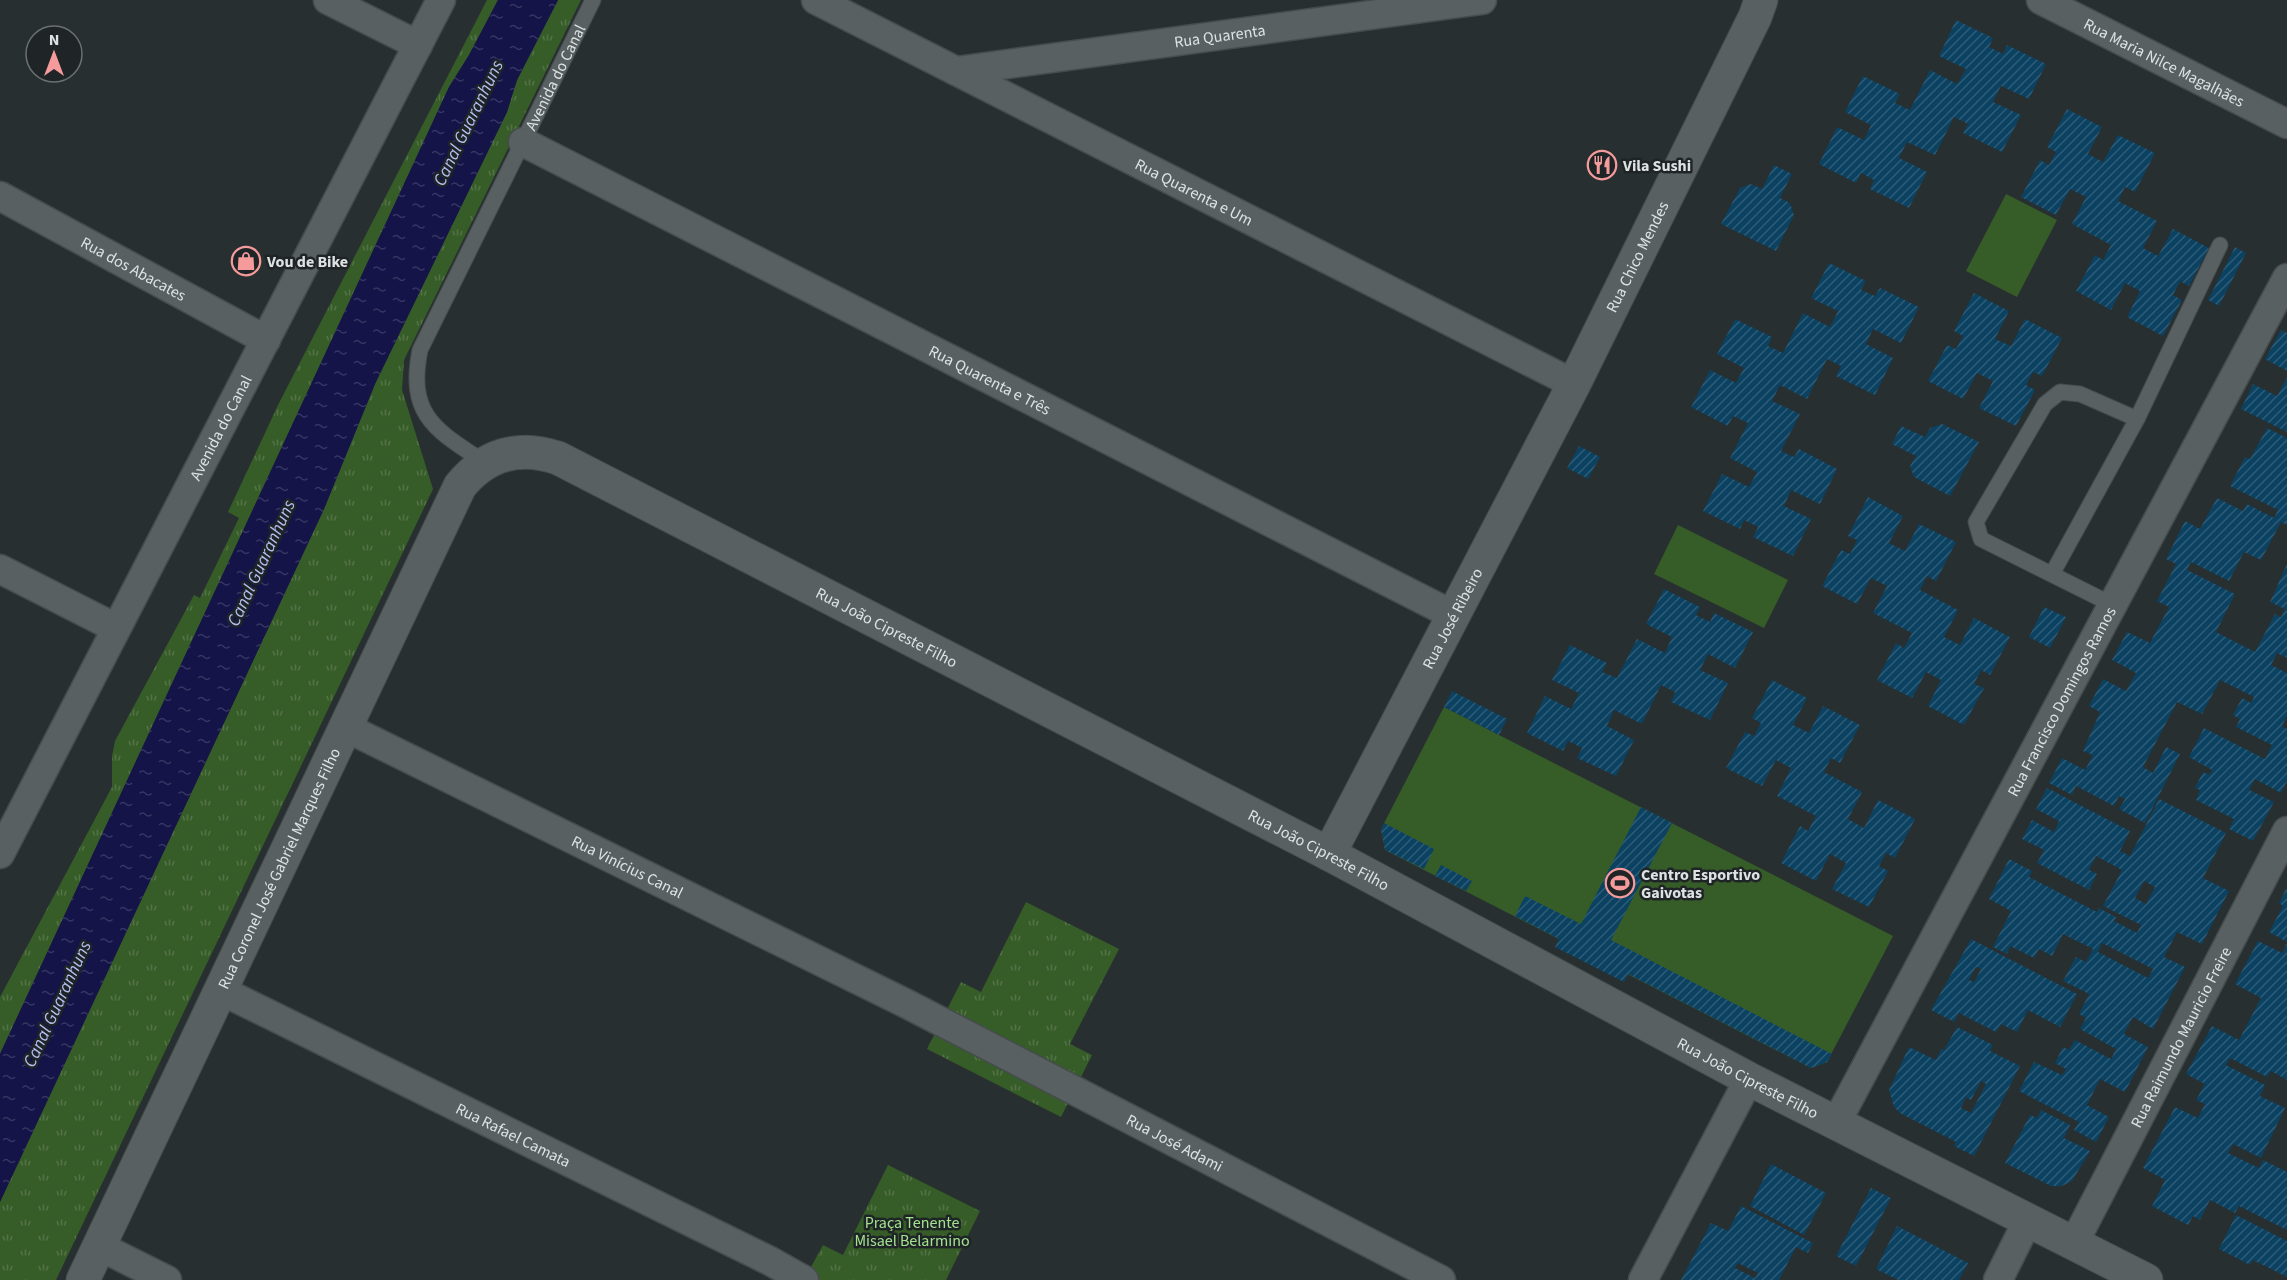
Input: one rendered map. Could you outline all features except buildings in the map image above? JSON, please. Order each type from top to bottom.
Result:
[{"type":"street","points":[[328,0],[418,45]]},
{"type":"street","name":"Avenida do Canal","points":[[0,854],[441,0]]},
{"type":"street","name":"Rua Quarenta e Um","points":[[816,0],[1574,384]]},
{"type":"street","name":"Rua Quarenta","points":[[956,71],[1482,0]]},
{"type":"street","name":"Rua Chico Mendes","points":[[1574,384],[1750,28],[1761,0]]},
{"type":"street","name":"Rua Maria Nilce Magalhães","points":[[2042,0],[2287,124]]},
{"type":"street","name":"Rua Quarenta e Três","points":[[523,142],[1455,616]]},
{"type":"street","name":"Rua dos Abacates","points":[[0,196],[266,340]]},
{"type":"street","name":"Rua Francisco Domingos Ramos","points":[[1836,1123],[2287,278]]},
{"type":"street","name":"Rua José Ribeiro","points":[[1329,854],[1574,384]]},
{"type":"street","name":"Rua João Cipreste Filho","points":[[484,462],[500,455],[519,451],[539,452],[558,458],[1329,854],[1749,1078],[2146,1280]]},
{"type":"street","name":"Rua Coronel José Gabriel Marques Filho","points":[[83,1280],[460,486],[484,462]]},
{"type":"street","points":[[0,569],[116,628]]},
{"type":"street","name":"Rua Vinícius Canal","points":[[345,727],[909,1005]]},
{"type":"street","name":"Rua Raimundo Mauricio Freire","points":[[2074,1243],[2287,831]]},
{"type":"street","name":"Rua Rafael Camata","points":[[220,990],[770,1261],[804,1280]]},
{"type":"street","name":"Rua José Adami","points":[[909,1005],[1441,1280]]},
{"type":"street","points":[[1643,1280],[1749,1078]]},
{"type":"street","points":[[1998,1280],[2028,1220]]},
{"type":"street","points":[[99,1246],[167,1280]]},
{"type":"lane","name":"Avenida do Canal","points":[[484,462],[435,429],[424,412],[418,392],[416,371],[420,350],[593,0]]},
{"type":"lane","points":[[2052,574],[2138,419],[2220,245]]},
{"type":"lane","points":[[2113,605],[1981,539],[1976,522],[2045,404],[2060,392],[2080,394],[2138,419]]},
{"type":"green space","points":[[487,0],[498,0],[449,87],[0,1054],[0,997],[112,787],[112,756],[115,741],[194,595],[200,598],[239,518],[228,512],[279,403]]},
{"type":"green space","points":[[558,0],[581,0],[404,360],[402,390],[433,489],[56,1280],[0,1280],[0,1202],[324,509],[375,384],[507,112],[517,80]]},
{"type":"green space","points":[[2006,194],[2057,220],[2017,297],[1966,271]]},
{"type":"green space","points":[[1678,525],[1788,580],[1764,628],[1654,574]]},
{"type":"green space","name":"Centro Esportivo Gaivotas","points":[[1444,707],[1893,936],[1827,1062],[1811,1068],[1385,850],[1381,829]]},
{"type":"green space","points":[[1026,902],[1119,949],[1070,1044],[1092,1055],[1061,1117],[927,1049],[961,982],[981,992]]},
{"type":"green space","name":"Praça Tenente Misael Belarmino","points":[[888,1165],[980,1211],[946,1280],[804,1280],[823,1245],[843,1255]]},
{"type":"water","name":"Canal Guaranhuns","points":[[498,0],[558,0],[517,80],[507,112],[375,384],[324,509],[0,1202],[0,1054],[449,87]]},
{"type":"place","name":"Vila Sushi","points":[[1602,165]]},
{"type":"place","name":"Vou de Bike","points":[[246,261]]},
{"type":"place","name":"Centro Esportivo Gaivotas","points":[[1620,883]]}]
